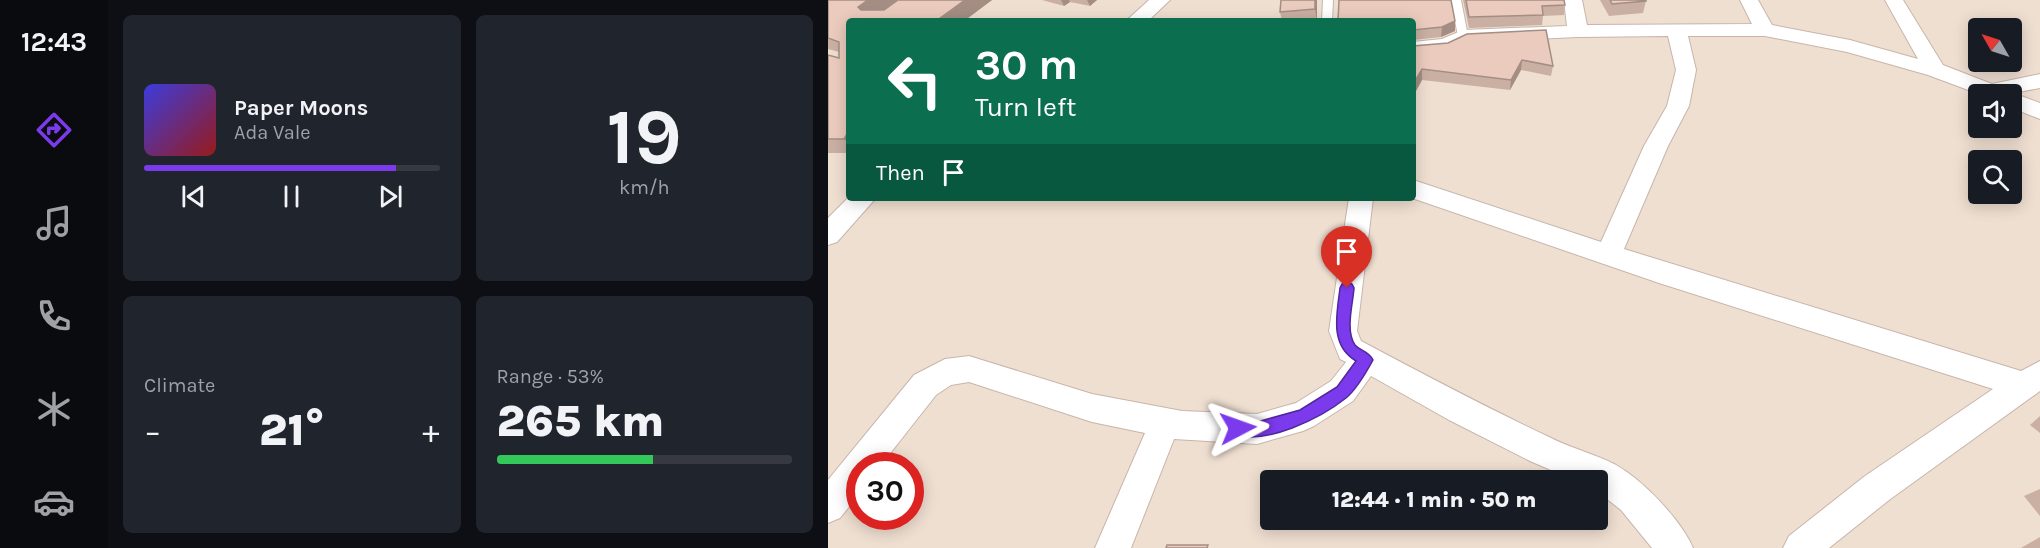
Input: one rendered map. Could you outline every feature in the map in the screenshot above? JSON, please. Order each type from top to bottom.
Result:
[{"type":"street","points":[[1140,18],[1161,0]]},
{"type":"street","points":[[1573,0],[1578,31]]},
{"type":"street","points":[[1749,0],[1765,30]]},
{"type":"street","points":[[1894,0],[1935,70]]},
{"type":"street","points":[[1608,255],[1656,146],[1678,106],[1686,70],[1676,30]]},
{"type":"street","points":[[1416,48],[1448,45],[1463,36],[1578,31],[1765,30],[1850,46],[1935,70],[1971,84]]},
{"type":"street","points":[[2022,86],[2040,81]]},
{"type":"street","points":[[2022,104],[2040,112]]},
{"type":"street","points":[[1416,190],[1608,255],[2032,380]]},
{"type":"street","points":[[828,235],[851,208],[860,201]]},
{"type":"street","points":[[1361,201],[1343,331],[1350,350],[1541,450],[1605,477],[1633,498],[1675,548]]},
{"type":"street","points":[[871,452],[924,386],[945,372],[969,369],[1092,408],[1165,423],[1182,426],[1257,429],[1303,416],[1342,392],[1366,360]]},
{"type":"street","points":[[1801,548],[1877,488],[1961,432],[2032,380]]},
{"type":"street","points":[[1113,548],[1165,423]]},
{"type":"street","points":[[828,506],[846,484]]},
{"type":"lane","points":[[1328,0],[1328,18]]},
{"type":"lane","points":[[1456,0],[1463,36]]},
{"type":"shaded area","points":[[828,0],[2040,0],[2040,548],[828,548]]},
{"type":"building","points":[[828,0],[868,0],[858,7],[861,10],[884,10],[898,0],[965,0],[940,18],[846,18],[846,136],[844,139],[828,139],[828,55],[839,58],[839,42],[828,38]]},
{"type":"building","points":[[1281,0],[1315,0],[1315,9],[1280,12]]},
{"type":"building","points":[[1339,0],[1451,0],[1455,21],[1442,27],[1416,30],[1416,18],[1338,18]]},
{"type":"building","points":[[1466,0],[1564,0],[1565,5],[1542,6],[1543,15],[1469,17]]},
{"type":"building","points":[[1610,0],[1646,0],[1646,1],[1612,4]]},
{"type":"building","points":[[1546,30],[1553,66],[1522,60],[1511,80],[1422,69],[1416,79],[1416,46],[1448,43],[1467,34]]},
{"type":"building","points":[[1167,545],[1208,545],[1207,548],[1166,548]]},
{"type":"route","points":[[1238,428],[1257,429],[1303,416],[1342,392],[1366,360],[1350,350],[1343,331],[1347,288]]}]
